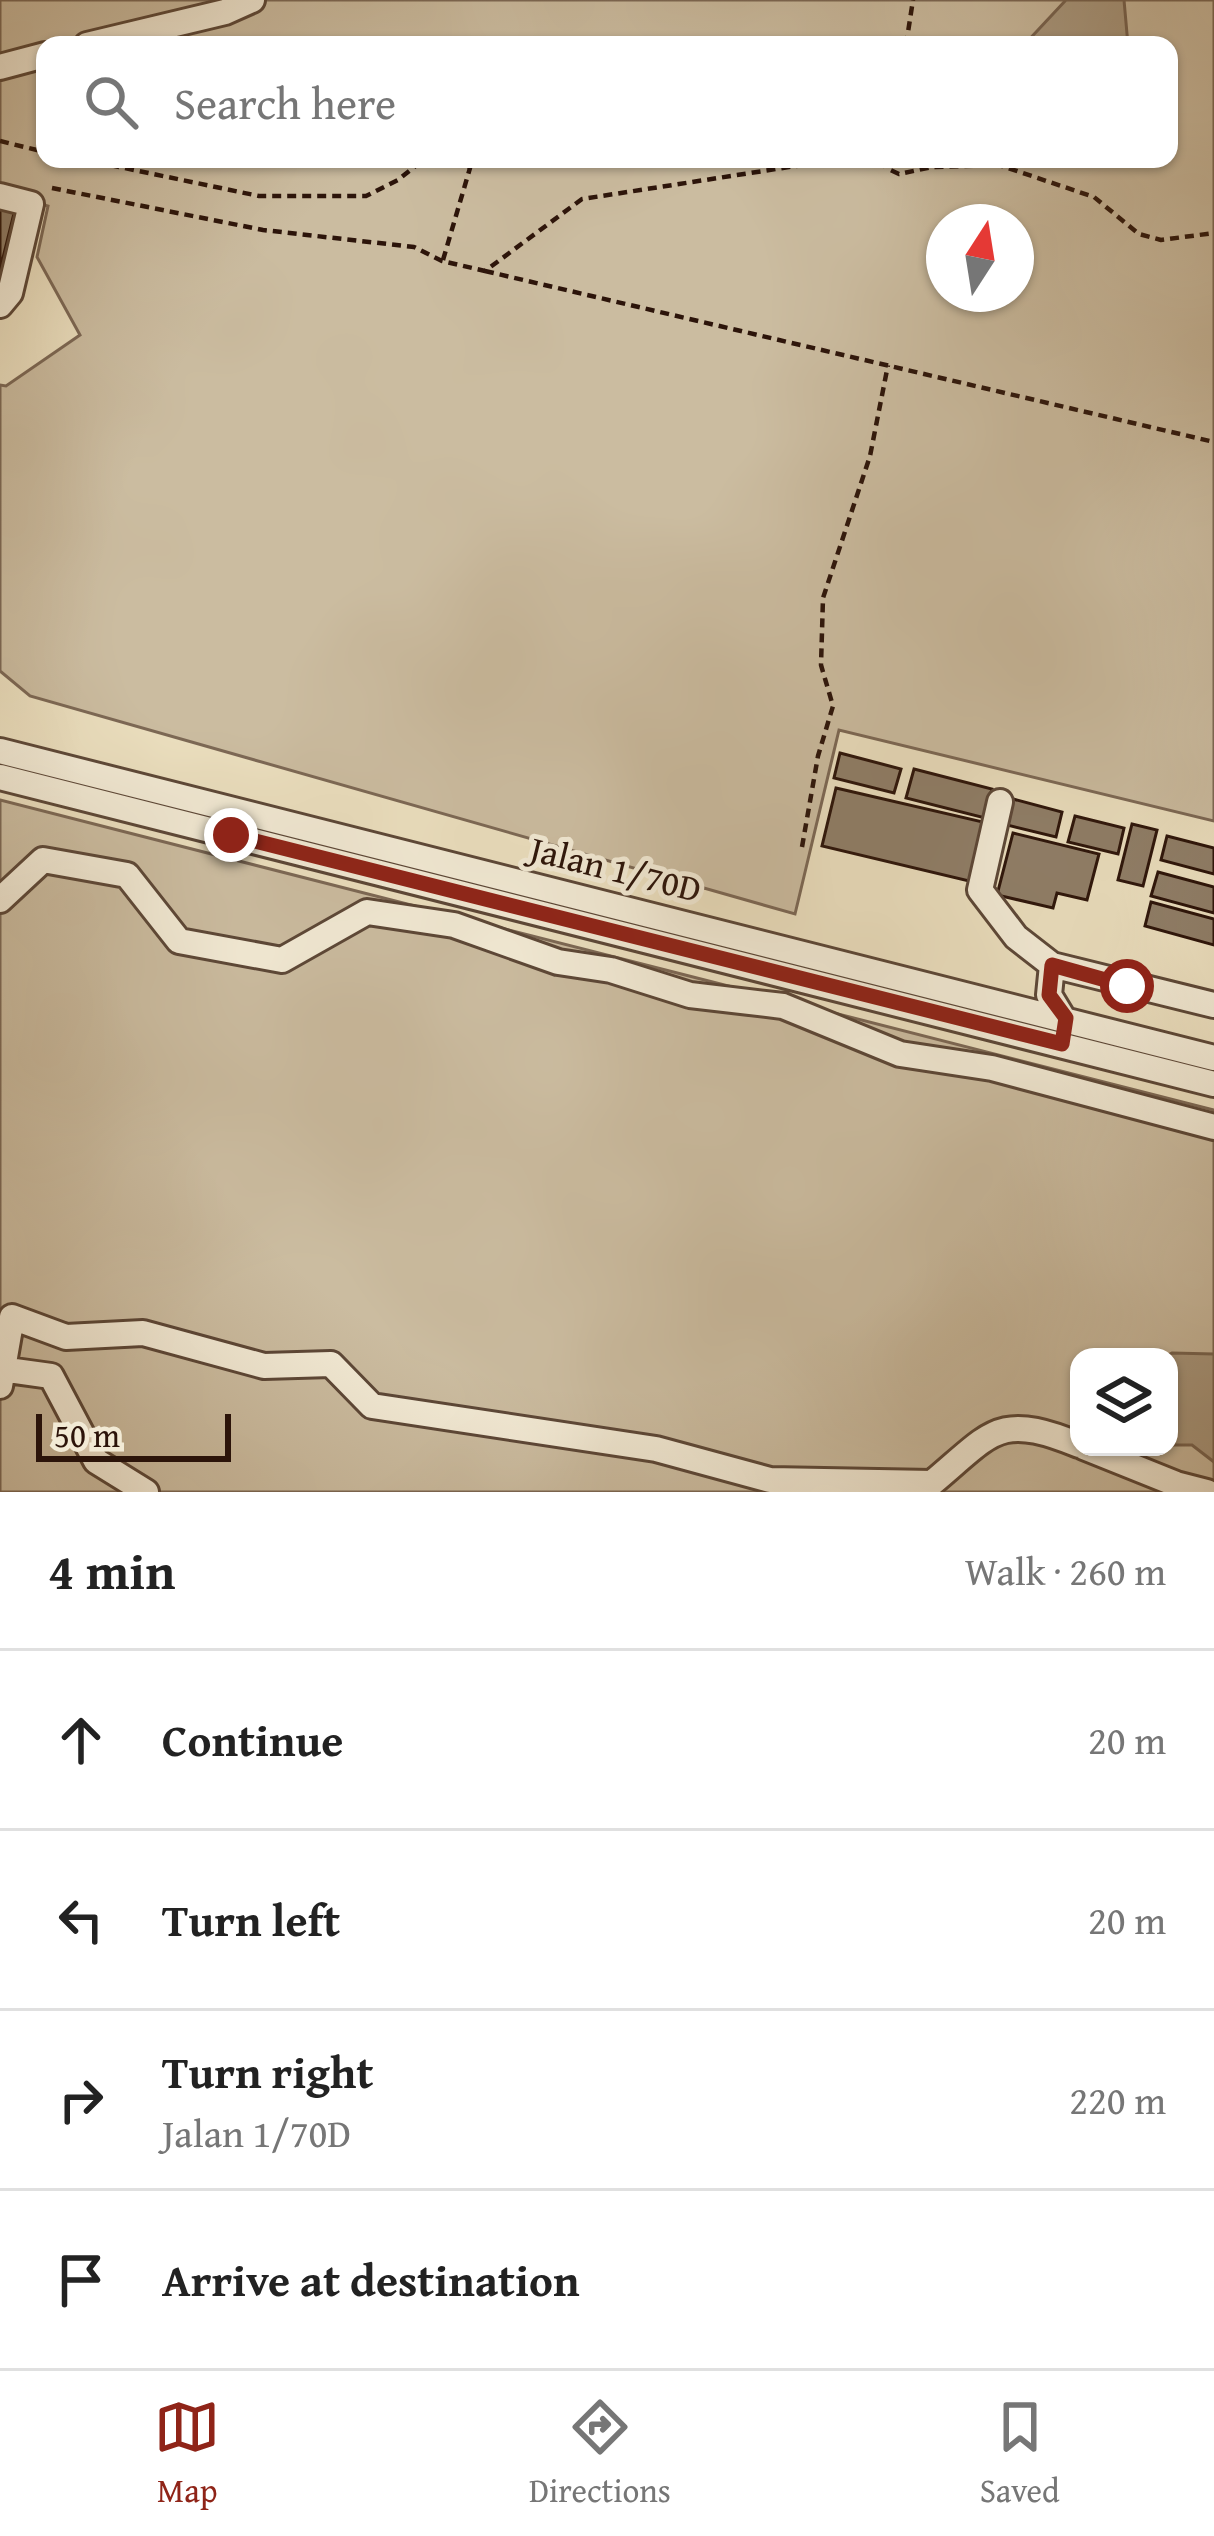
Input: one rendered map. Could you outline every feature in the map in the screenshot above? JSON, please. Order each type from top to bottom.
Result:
[{"type":"street","points":[[125,36],[225,12],[252,0]]},
{"type":"street","points":[[0,67],[36,58]]},
{"type":"street","points":[[0,196],[31,204],[10,293],[0,305]]},
{"type":"street","name":"Jalan 1/70D","points":[[0,751],[1064,1031],[1214,1084]]},
{"type":"street","name":"Jalan 1/70D","points":[[0,777],[1064,1031],[1214,1058]]},
{"type":"street","points":[[1000,802],[980,890],[1016,937],[1052,965],[1214,1005]]},
{"type":"street","points":[[0,900],[43,860],[127,875],[179,941],[282,960],[367,912],[454,925],[558,962],[611,970],[690,995],[783,1006],[900,1054],[992,1068],[1214,1126]]},
{"type":"street","points":[[1052,965],[1049,995],[1064,1031]]},
{"type":"street","points":[[146,1492],[96,1461],[51,1376],[2,1375],[12,1317],[66,1337],[143,1334],[264,1366],[331,1364],[371,1406],[656,1449],[770,1480],[932,1484],[995,1430],[1038,1428],[1070,1441]]},
{"type":"street","points":[[1107,1456],[1207,1492]]},
{"type":"path","points":[[907,36],[913,0]]},
{"type":"path","points":[[0,141],[36,150]]},
{"type":"path","points":[[124,168],[259,196],[366,196],[413,168]]},
{"type":"path","points":[[442,261],[470,168]]},
{"type":"path","points":[[485,271],[582,199],[783,168]]},
{"type":"path","points":[[886,168],[899,174],[924,168]]},
{"type":"path","points":[[1011,168],[1094,197],[1139,234],[1161,240],[1214,233]]},
{"type":"path","points":[[36,184],[263,230],[414,247],[442,261],[1214,442]]},
{"type":"path","points":[[802,847],[818,756],[833,706],[821,664],[823,598],[870,456],[888,365]]},
{"type":"shaded area","points":[[0,0],[1214,0],[1214,821],[839,730],[795,914],[30,696],[0,671],[0,385],[6,386],[80,335],[37,257],[48,206],[0,192]]},
{"type":"shaded area","points":[[1066,0],[1124,0],[1127,36],[1032,36]]},
{"type":"shaded area","points":[[0,800],[1214,1110],[1214,1492],[0,1492]]},
{"type":"shaded area","points":[[1178,1353],[1214,1354],[1214,1462],[1192,1445],[1178,1445]]},
{"type":"building","points":[[0,197],[17,201],[0,270]]},
{"type":"building","points":[[840,753],[901,769],[894,793],[834,778]]},
{"type":"building","points":[[914,769],[992,789],[985,818],[906,798]]},
{"type":"building","points":[[836,788],[983,822],[969,881],[822,846]]},
{"type":"building","points":[[1013,799],[1062,812],[1056,837],[1007,825]]},
{"type":"building","points":[[1075,816],[1124,828],[1118,854],[1068,842]]},
{"type":"building","points":[[1132,824],[1157,830],[1143,886],[1118,880]]},
{"type":"building","points":[[1013,833],[1099,854],[1087,900],[1057,893],[1053,908],[997,895]]},
{"type":"building","points":[[1167,836],[1214,848],[1214,874],[1161,860]]},
{"type":"building","points":[[1158,872],[1214,887],[1214,913],[1151,896]]},
{"type":"building","points":[[1151,902],[1214,919],[1214,945],[1145,926]]},
{"type":"route","points":[[231,835],[1062,1044],[1066,1018],[1049,995],[1052,965],[1127,986]]}]
